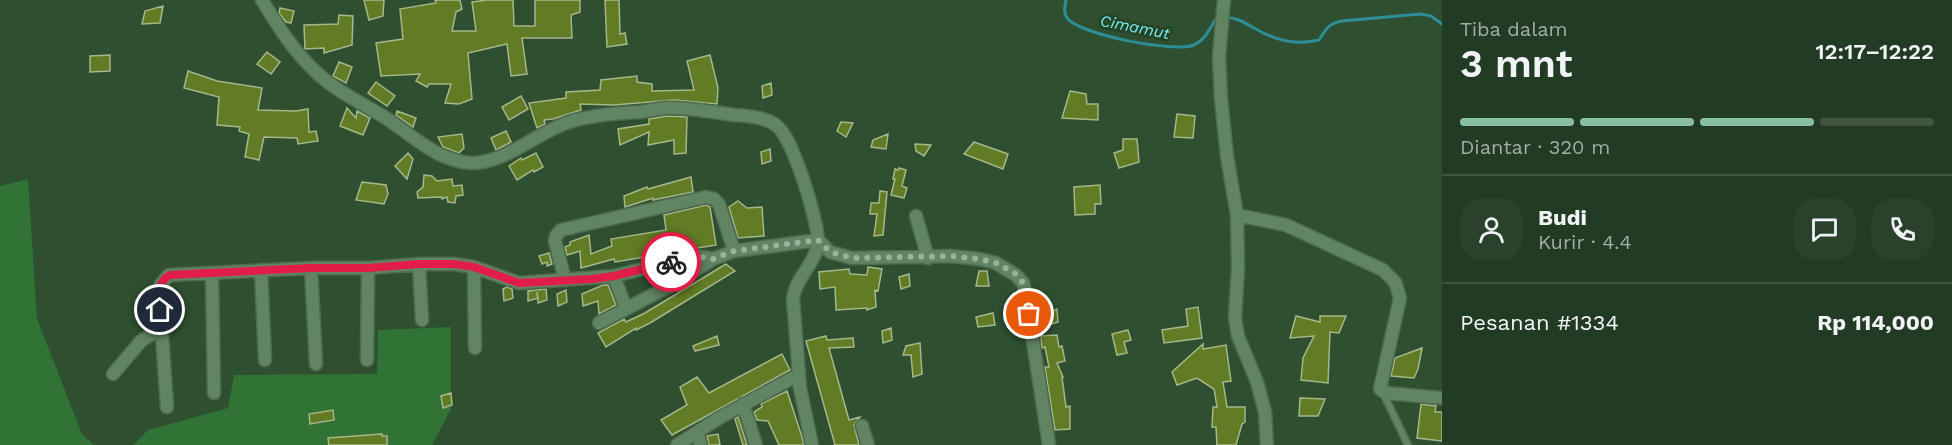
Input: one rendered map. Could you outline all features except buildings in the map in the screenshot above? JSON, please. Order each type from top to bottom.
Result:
[{"type":"street","points":[[262,0],[278,27],[317,73],[356,101],[440,154],[458,161],[472,163],[499,158],[542,133],[571,121],[613,112],[641,112],[666,108],[695,110],[751,117],[771,122],[779,127],[794,153],[809,199],[818,240],[812,261],[798,282],[794,296],[798,375],[812,445]]},
{"type":"street","points":[[1223,11],[1219,57],[1227,156],[1237,215],[1238,268],[1235,299],[1238,336],[1257,382],[1265,412],[1268,445]]},
{"type":"street","points":[[565,280],[555,240],[561,230],[706,196],[719,204],[734,251]]},
{"type":"street","points":[[1237,215],[1286,225],[1378,267],[1395,282],[1400,298],[1380,387],[1383,392],[1442,398]]},
{"type":"street","points":[[916,216],[928,258]]},
{"type":"street","points":[[599,323],[677,282],[713,259],[734,251],[818,240]]},
{"type":"street","points":[[818,240],[830,252],[852,258],[951,256],[996,263],[1016,274],[1023,283],[1028,300],[1049,445]]},
{"type":"street","points":[[167,407],[159,291],[165,278],[170,275],[454,264],[474,267],[519,283],[614,276],[696,256],[713,259]]},
{"type":"street","points":[[419,264],[422,320]]},
{"type":"street","points":[[474,267],[475,348]]},
{"type":"street","points":[[311,268],[316,364]]},
{"type":"street","points":[[367,360],[368,268]]},
{"type":"street","points":[[261,270],[265,360]]},
{"type":"street","points":[[212,273],[214,393]]},
{"type":"street","points":[[614,276],[626,309]]},
{"type":"street","points":[[113,374],[141,341],[161,328]]},
{"type":"street","points":[[676,445],[743,404],[798,375]]},
{"type":"street","points":[[743,404],[756,445]]},
{"type":"street","points":[[862,426],[868,445]]},
{"type":"street","points":[[697,432],[701,445]]},
{"type":"lane","points":[[1383,392],[1408,445]]},
{"type":"green space","points":[[28,179],[37,319],[82,434],[94,445],[0,445],[0,186]]},
{"type":"green space","points":[[451,327],[451,409],[432,445],[133,445],[148,430],[228,408],[234,375],[377,374],[378,330]]},
{"type":"waterway","name":"Cimamut","points":[[1066,0],[1067,18],[1090,31],[1128,41],[1168,47],[1184,47],[1198,43],[1204,38],[1215,20],[1218,20]]},
{"type":"waterway","name":"Cimamut","points":[[1225,18],[1242,21],[1274,38],[1299,42],[1319,40],[1328,27],[1342,21],[1420,14],[1431,16],[1442,24]]},
{"type":"way so far","points":[[671,262],[696,256],[713,259],[734,251],[818,240],[830,252],[852,258],[951,256],[979,259],[996,263],[1016,274],[1023,283],[1029,314]]},
{"type":"route","points":[[160,310],[161,284],[170,275],[454,264],[474,267],[519,283],[614,276],[671,262]]}]
